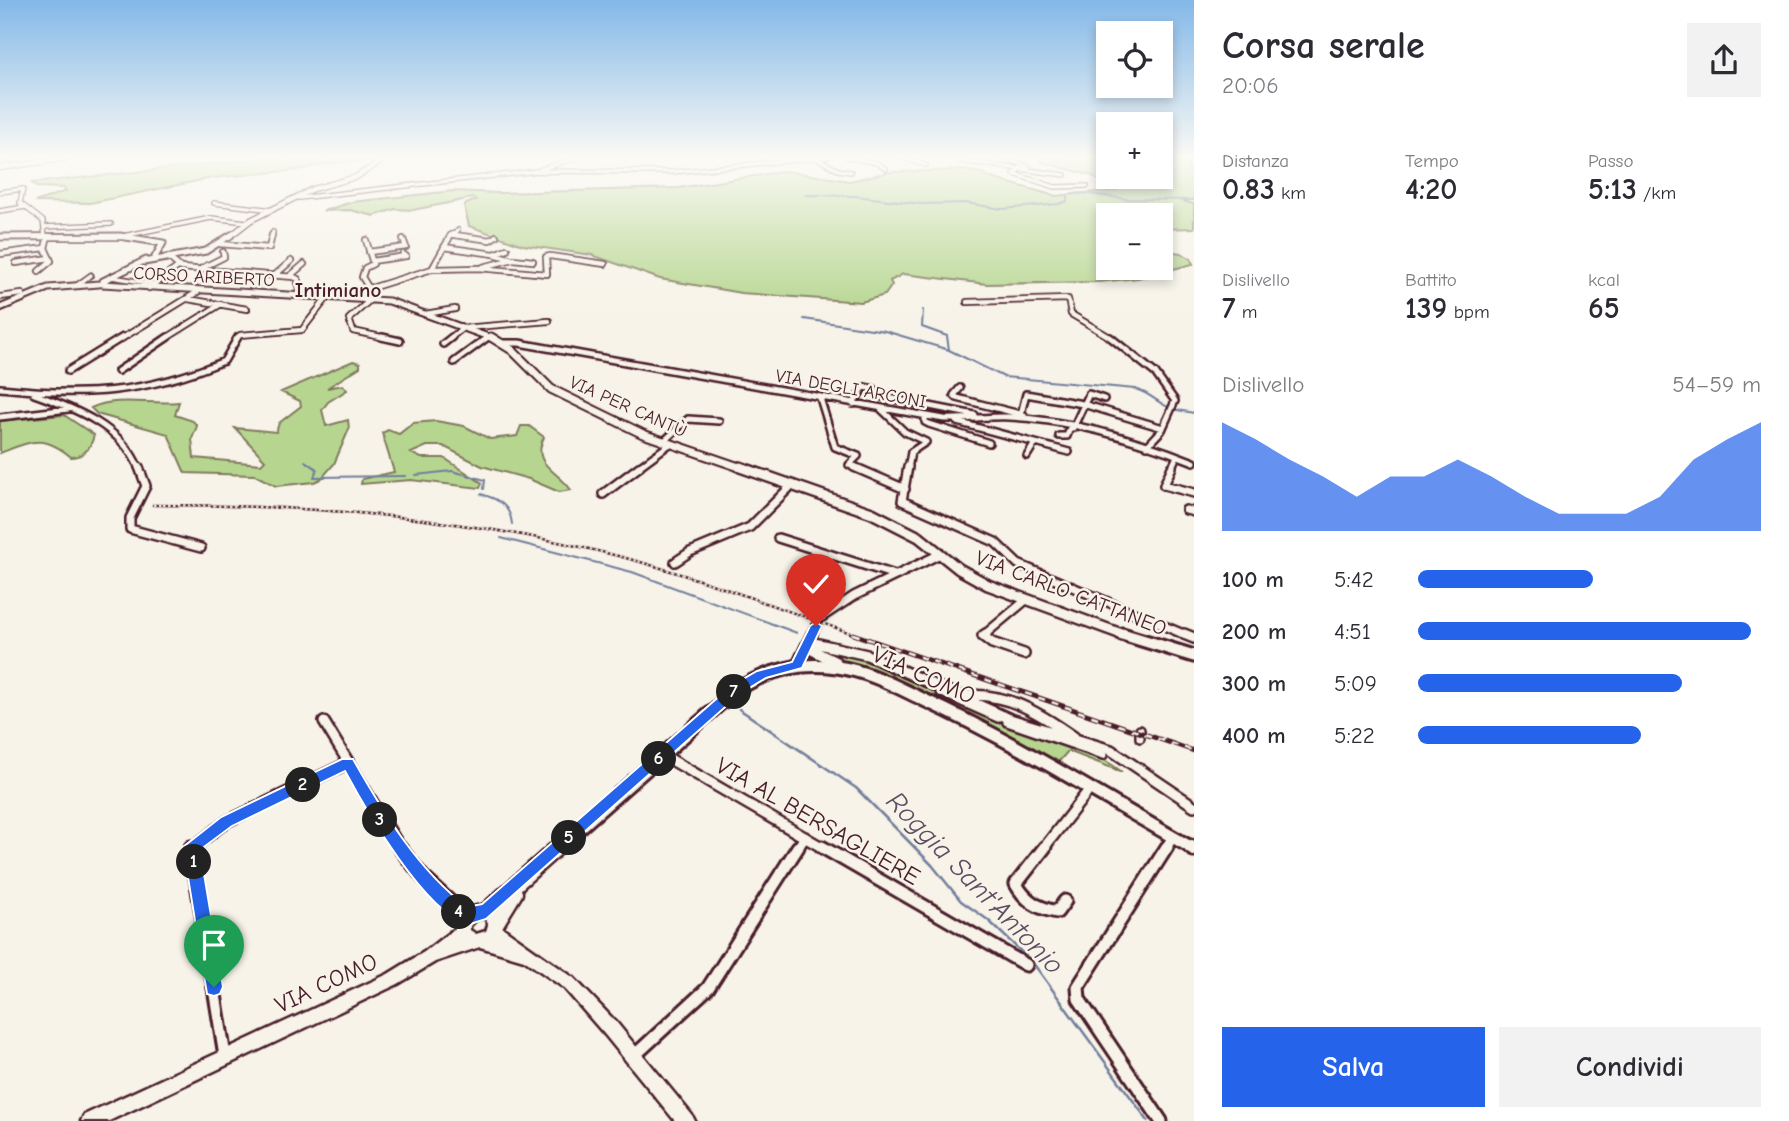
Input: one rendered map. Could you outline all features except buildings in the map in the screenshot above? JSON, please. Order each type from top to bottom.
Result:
[{"type":"main road","points":[[486,911],[494,917],[480,931],[537,957],[569,983],[686,1121]]},
{"type":"main road","name":"VIA COMO","points":[[90,1121],[353,999],[480,931]]},
{"type":"street","points":[[28,209],[43,221],[47,236],[45,248],[50,258],[49,266],[39,271]]},
{"type":"street","points":[[267,209],[273,210]]},
{"type":"street","points":[[141,263],[186,255],[220,244],[247,222],[273,210]]},
{"type":"street","points":[[123,236],[129,232],[211,218],[247,222]]},
{"type":"street","points":[[44,227],[111,224]]},
{"type":"street","points":[[432,269],[451,235],[458,230]]},
{"type":"street","points":[[220,244],[269,248],[273,232]]},
{"type":"street","points":[[451,235],[491,240],[496,236]]},
{"type":"street","points":[[0,237],[123,236],[163,243],[155,257]]},
{"type":"street","points":[[369,252],[406,247],[404,239]]},
{"type":"street","points":[[366,240],[373,264],[365,268],[362,277],[370,290]]},
{"type":"street","points":[[444,247],[525,260]]},
{"type":"street","points":[[3,252],[45,248]]},
{"type":"street","points":[[494,254],[501,251]]},
{"type":"street","points":[[194,269],[224,257],[223,252]]},
{"type":"street","points":[[372,261],[406,256],[403,254]]},
{"type":"street","points":[[339,298],[432,269],[480,268],[547,274],[548,256],[605,264]]},
{"type":"street","points":[[106,282],[155,257],[168,257],[178,267],[290,276],[298,279],[299,296]]},
{"type":"street","points":[[16,263],[50,258]]},
{"type":"street","points":[[480,268],[513,259]]},
{"type":"street","points":[[275,275],[291,261]]},
{"type":"street","points":[[290,276],[304,264]]},
{"type":"street","points":[[149,288],[178,267]]},
{"type":"street","points":[[77,285],[91,275]]},
{"type":"street","points":[[106,282],[155,284]]},
{"type":"street","name":"CORSO ARIBERTO","points":[[0,308],[22,294],[47,287],[106,282],[149,288],[339,298]]},
{"type":"street","points":[[68,371],[200,291]]},
{"type":"street","points":[[0,297],[22,294]]},
{"type":"street","points":[[0,388],[102,394],[163,386],[224,361],[233,342],[240,335],[302,330],[308,326],[306,323],[310,315],[327,298]]},
{"type":"street","name":"VIA PER CANTÙ","points":[[339,298],[389,301],[490,337],[507,346],[551,389],[667,443],[791,486]]},
{"type":"street","points":[[188,299],[247,309]]},
{"type":"street","points":[[967,302],[1068,299],[1071,314],[1123,344],[1168,388],[1175,401],[1163,428],[1147,446]]},
{"type":"street","points":[[370,300],[349,319],[349,326],[353,331],[400,341]]},
{"type":"street","points":[[118,371],[135,354],[206,317],[220,304]]},
{"type":"street","name":"VIA PER CANTÙ","points":[[425,314],[455,309]]},
{"type":"street","points":[[443,344],[463,328],[549,321]]},
{"type":"street","points":[[454,362],[490,337]]},
{"type":"street","name":"VIA DEGLI ARCONI","points":[[507,346],[518,343],[953,420],[986,418],[1048,422],[1147,446],[1194,462]]},
{"type":"street","points":[[853,404],[864,387],[874,389],[879,396],[986,418]]},
{"type":"street","points":[[960,388],[954,396],[957,398],[1048,422],[1048,431]]},
{"type":"street","points":[[26,391],[73,408],[132,450],[146,486],[130,518],[130,529],[201,548]]},
{"type":"street","points":[[1021,414],[1024,392],[1083,404],[1163,428]]},
{"type":"street","points":[[1059,436],[1067,436],[1088,394],[1104,398]]},
{"type":"street","points":[[820,398],[835,447],[858,456],[849,465],[905,489]]},
{"type":"street","points":[[0,417],[73,408]]},
{"type":"street","points":[[880,408],[905,432],[926,442],[911,452],[902,501],[995,542],[1018,564],[1194,638]]},
{"type":"street","points":[[925,416],[925,422],[929,424],[989,443]]},
{"type":"street","points":[[603,494],[667,443],[688,419],[719,421]]},
{"type":"street","points":[[953,420],[1069,452]]},
{"type":"street","points":[[976,440],[985,430]]},
{"type":"street","points":[[1027,456],[1035,443]]},
{"type":"street","points":[[1177,456],[1164,485],[1194,493]]},
{"type":"street","points":[[675,562],[687,550],[704,548],[749,527],[791,486]]},
{"type":"street","name":"VIA CARLO CATTANEO","points":[[791,486],[872,513],[919,537],[977,580],[1139,640],[1194,656]]},
{"type":"street","points":[[778,538],[895,575]]},
{"type":"street","points":[[822,617],[836,606],[940,554]]},
{"type":"street","points":[[1024,654],[989,641],[983,636],[1026,600]]},
{"type":"street","points":[[802,665],[811,659],[809,645],[816,626]]},
{"type":"street","points":[[809,645],[821,657],[853,666],[866,673]]},
{"type":"street","points":[[809,645],[867,654],[1040,731],[1111,750],[1194,806]]},
{"type":"street","points":[[809,645],[871,658],[971,707],[1103,755]]},
{"type":"street","name":"VIA COMO","points":[[486,911],[744,684],[762,674],[802,665],[838,667],[866,673],[960,716],[1194,849]]},
{"type":"street","points":[[958,695],[987,693],[1044,713],[1066,733],[1086,743]]},
{"type":"street","points":[[324,722],[378,817],[441,898],[480,931]]},
{"type":"street","name":"VIA AL BERSAGLIERE","points":[[663,755],[1026,965]]},
{"type":"street","points":[[225,1057],[191,847],[226,822],[348,763]]},
{"type":"street","points":[[1065,901],[1057,912],[1036,908],[1023,899],[1016,884],[1089,790]]},
{"type":"street","points":[[634,1057],[708,988],[804,837]]},
{"type":"street","points":[[1161,1121],[1079,999],[1078,987],[1173,837]]},
{"type":"street","name":"VIA COMO","points":[[480,931],[545,860]]},
{"type":"green space","points":[[328,209],[394,209],[374,216],[350,210],[323,211]]},
{"type":"green space","points":[[465,209],[1096,209],[1096,280],[1118,280],[987,284],[903,274],[890,281],[892,285],[885,295],[861,302],[741,293],[660,279],[592,255],[523,245],[469,226]]},
{"type":"green space","points":[[1173,209],[1194,209],[1194,228],[1173,229]]},
{"type":"green space","points":[[1173,252],[1191,259],[1193,264],[1173,269]]},
{"type":"green space","points":[[353,361],[360,363],[360,367],[327,388],[343,385],[347,390],[328,402],[322,410],[326,426],[348,420],[349,429],[334,464],[321,479],[314,482],[276,486],[255,475],[185,473],[168,434],[97,414],[91,408],[111,402],[179,402],[175,415],[193,421],[197,426],[192,439],[194,458],[261,464],[265,460],[235,428],[276,432],[279,423],[301,406],[300,401],[281,392]]},
{"type":"green space","points":[[64,415],[94,435],[83,453],[71,457],[53,445],[37,442],[0,453],[0,421]]},
{"type":"green space","points":[[436,421],[464,426],[490,439],[517,436],[521,426],[529,426],[544,437],[541,447],[543,461],[571,490],[559,492],[529,479],[482,466],[443,446],[427,446],[411,453],[421,458],[444,458],[482,483],[480,488],[411,480],[361,484],[362,479],[394,472],[382,433],[388,430],[399,434],[413,423]]},
{"type":"green space","points":[[823,648],[876,663],[1003,722],[1098,757],[1122,772],[1068,751],[1055,766],[937,700],[859,665],[828,658],[820,651]]},
{"type":"waterway","points":[[923,310],[922,327],[947,336],[949,350]]},
{"type":"waterway","points":[[804,319],[885,331],[949,350]]},
{"type":"waterway","points":[[949,350],[1004,377],[1135,389],[1170,408]]},
{"type":"waterway","points":[[1177,410],[1194,413]]},
{"type":"waterway","name":"Roggia Sant'Antonio","points":[[305,461],[317,469],[314,477],[406,476]]},
{"type":"waterway","name":"Roggia Sant'Antonio","points":[[416,475],[452,471],[485,480],[484,489]]},
{"type":"waterway","name":"Roggia Sant'Antonio","points":[[481,494],[506,507],[512,524]]},
{"type":"waterway","name":"Roggia Sant'Antonio","points":[[501,538],[632,572],[797,633]]},
{"type":"waterway","name":"Roggia Sant'Antonio","points":[[739,709],[856,788],[932,865],[961,901],[988,920],[1033,963],[1148,1121]]},
{"type":"railway","points":[[153,505],[330,511],[506,532],[652,565],[859,636]]},
{"type":"railway","points":[[853,634],[1194,751]]},
{"type":"district","name":"Intimiano","points":[[338,290]]},
{"type":"route","points":[[214,987],[191,847],[226,822],[348,763],[378,817],[441,898],[467,917],[486,911],[736,690],[762,674],[797,665],[808,648],[816,626]]}]
